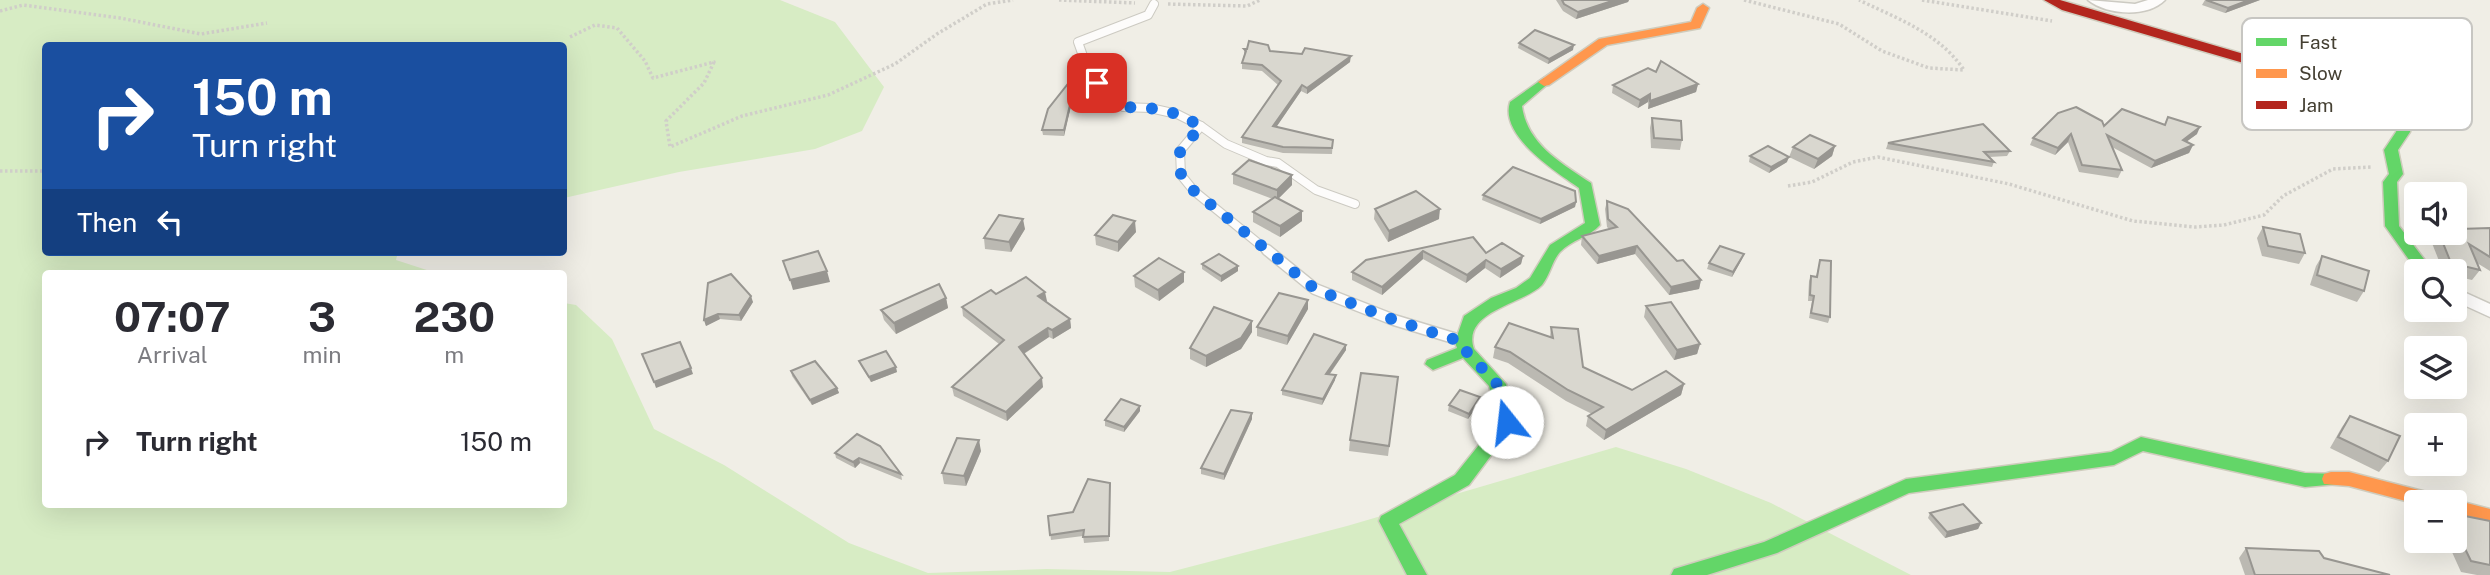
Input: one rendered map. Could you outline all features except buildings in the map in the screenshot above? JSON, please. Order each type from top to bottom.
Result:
[{"type":"street","points":[[2050,0],[2079,11],[2242,58]]},
{"type":"street","points":[[2095,0],[2129,10],[2146,9],[2158,0]]},
{"type":"street","points":[[1433,364],[1464,346],[1470,320],[1497,302],[1522,292],[1536,281],[1555,248],[1593,225],[1586,186],[1539,154],[1515,116],[1515,105],[1523,96],[1603,42],[1696,25],[1703,8]]},
{"type":"street","points":[[2404,130],[2391,150],[2396,174],[2390,182],[2392,226],[2416,259]]},
{"type":"street","points":[[2467,300],[2490,311]]},
{"type":"street","points":[[1417,575],[1388,521],[1462,480],[1507,422],[1497,384],[1464,346]]},
{"type":"street","points":[[1681,575],[1770,548],[1906,486],[2114,458],[2141,444],[2305,481],[2349,479],[2404,493]]},
{"type":"street","points":[[2467,510],[2490,516]]},
{"type":"lane","points":[[1154,4],[1148,15],[1078,42],[1088,71],[1106,95],[1123,107],[1150,108],[1177,114],[1201,126],[1226,144],[1266,161],[1278,163],[1316,190],[1355,204]]},
{"type":"lane","points":[[1201,126],[1180,151],[1181,175],[1194,191],[1293,274],[1315,289],[1464,346]]},
{"type":"path","points":[[570,37],[595,25],[617,28],[645,61],[653,78],[714,62],[704,83],[666,121],[670,147],[742,116],[828,95],[895,64],[986,2],[1013,0]]},
{"type":"path","points":[[1744,0],[1839,24],[1882,51],[1929,68],[1964,70],[1949,48],[1917,28],[1859,0]]},
{"type":"path","points":[[1922,0],[2062,23]]},
{"type":"path","points":[[0,11],[23,5],[120,18],[201,34],[267,23]]},
{"type":"path","points":[[1788,186],[1812,181],[1853,162],[1878,157],[2009,184],[2133,221],[2194,227],[2224,225],[2264,215],[2283,196],[2333,169],[2375,167],[2396,174]]},
{"type":"path","points":[[0,171],[42,171]]},
{"type":"green space","points":[[0,0],[780,0],[835,22],[884,87],[862,131],[815,149],[679,172],[567,197],[567,42],[42,42],[42,256],[397,256],[396,260],[427,270],[42,270],[42,508],[567,508],[567,304],[576,305],[612,339],[654,429],[724,465],[849,543],[928,573],[1047,569],[1170,572],[1347,526],[1616,447],[1686,469],[1771,503],[1911,575],[0,575]]},
{"type":"traffic: fast","points":[[1417,575],[1388,521],[1462,480],[1507,422],[1497,384],[1466,351],[1463,342],[1470,320],[1497,302],[1522,292],[1536,281],[1555,248],[1593,225],[1586,186],[1540,153],[1522,131],[1517,119],[1515,105],[1544,82]]},
{"type":"traffic: fast","points":[[2404,130],[2391,150],[2396,174],[2390,182],[2392,226],[2416,259]]},
{"type":"traffic: fast","points":[[1433,364],[1466,351]]},
{"type":"traffic: fast","points":[[1681,575],[1770,548],[1906,486],[2114,458],[2141,444],[2305,480],[2331,479]]},
{"type":"traffic: slow","points":[[1544,82],[1603,42],[1696,25],[1703,8]]},
{"type":"traffic: slow","points":[[2331,479],[2349,479],[2404,493]]},
{"type":"traffic: slow","points":[[2467,510],[2490,516]]},
{"type":"traffic: jam","points":[[2050,0],[2242,58]]},
{"type":"route","points":[[1097,83],[1106,95],[1123,107],[1150,108],[1177,114],[1201,126],[1180,151],[1181,175],[1194,191],[1293,274],[1315,289],[1394,320],[1448,335],[1463,342],[1466,351],[1497,384],[1507,422]]}]
